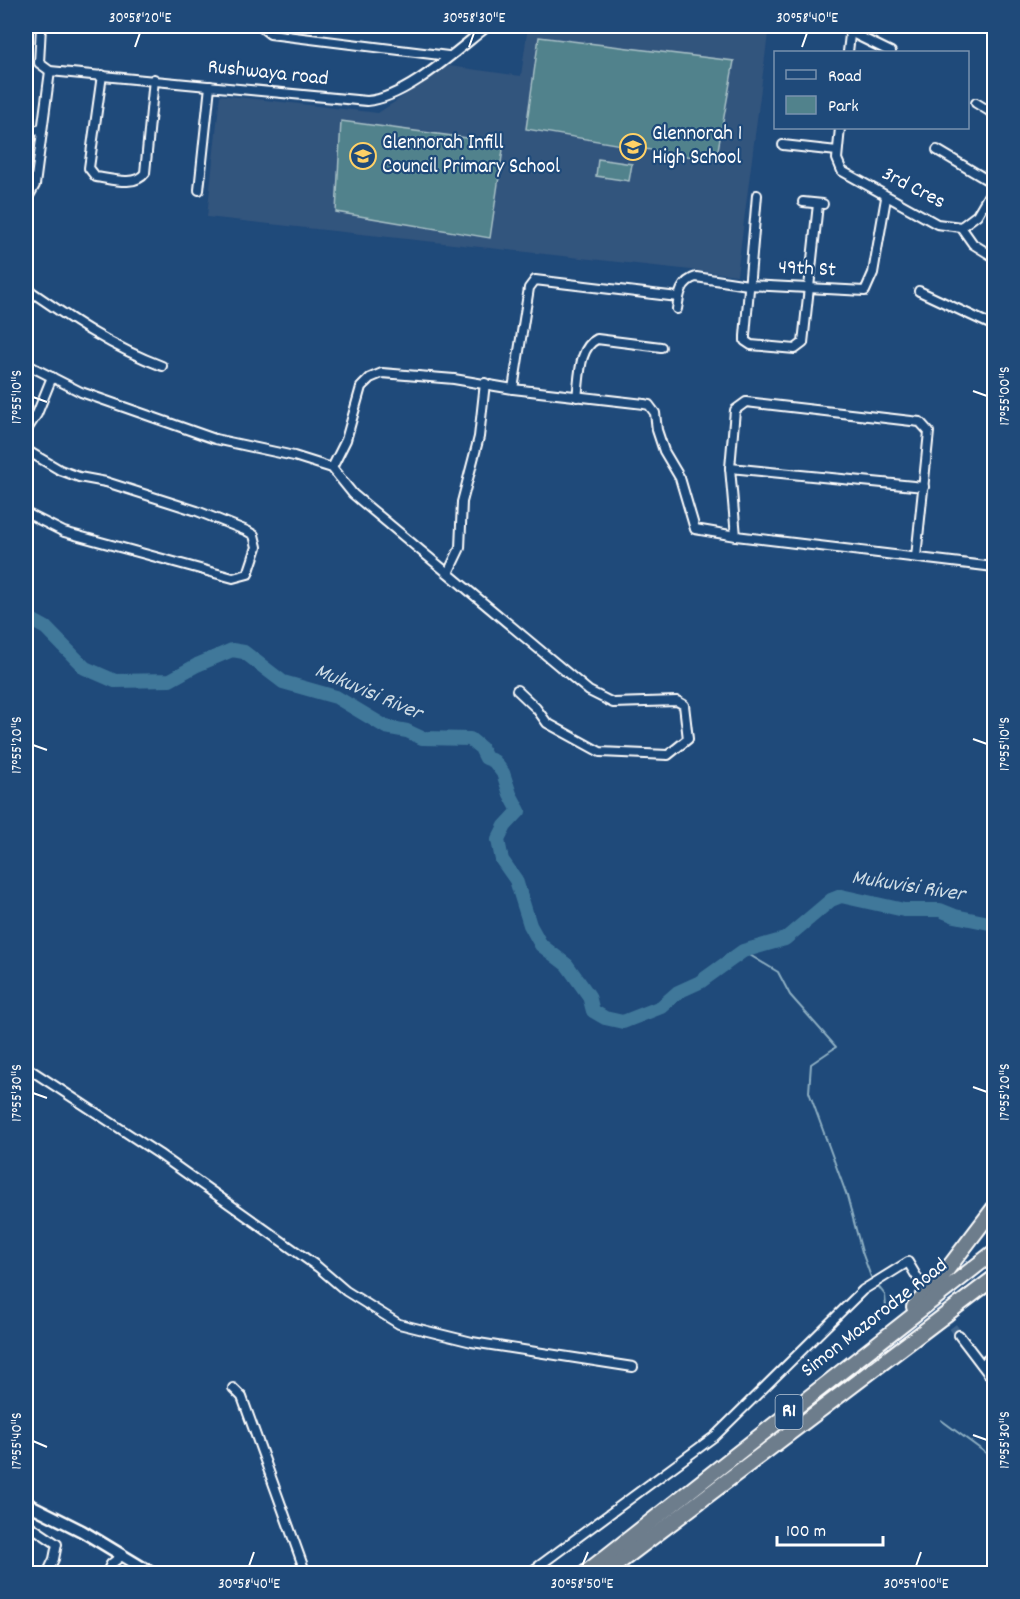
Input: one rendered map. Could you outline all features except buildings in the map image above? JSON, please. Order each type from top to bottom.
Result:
[{"type":"highway","points":[[886,1337],[943,1275],[994,1208]]},
{"type":"highway","name":"Simon Mazorodze Road","points":[[584,1574],[994,1252]]},
{"type":"highway","name":"Simon Mazorodze Road","points":[[604,1574],[994,1278]]},
{"type":"street","points":[[26,201],[35,185],[50,71],[39,63],[41,26]]},
{"type":"street","points":[[182,26],[208,28]]},
{"type":"street","points":[[260,26],[270,34],[448,56]]},
{"type":"street","name":"Rushwaya road","points":[[50,71],[376,101],[424,75],[488,26]]},
{"type":"street","points":[[833,26],[850,28],[889,51]]},
{"type":"street","points":[[848,51],[850,28]]},
{"type":"street","points":[[102,75],[89,168],[96,177],[119,180],[135,181],[145,173],[154,79]]},
{"type":"street","points":[[199,190],[210,86]]},
{"type":"street","points":[[976,103],[994,114]]},
{"type":"street","points":[[26,133],[42,129]]},
{"type":"street","points":[[783,145],[837,151],[840,129]]},
{"type":"street","points":[[937,150],[994,185]]},
{"type":"street","name":"3rd Cres","points":[[837,151],[838,165],[843,171],[886,198],[937,224],[962,227],[977,215],[994,185]]},
{"type":"street","points":[[757,195],[745,341],[751,345],[795,349],[803,343],[821,204],[803,202]]},
{"type":"street","name":"49th St","points":[[678,297],[688,279],[696,277],[748,285],[865,291],[873,273],[886,198]]},
{"type":"street","points":[[962,227],[966,237],[973,244],[994,257]]},
{"type":"street","points":[[513,389],[529,288],[535,280],[678,297],[677,309]]},
{"type":"street","points":[[26,288],[101,339],[123,351],[162,366]]},
{"type":"street","points":[[919,291],[994,326]]},
{"type":"street","points":[[577,397],[584,350],[590,342],[597,339],[661,347]]},
{"type":"street","points":[[26,364],[81,392],[215,439],[294,456],[332,468],[353,494],[589,691],[613,703],[677,701],[684,705],[688,739],[668,755],[600,752],[547,723],[536,708],[517,690]]},
{"type":"street","points":[[332,468],[346,440],[361,387],[370,378],[382,373],[485,383],[513,389],[644,404],[653,408],[664,451],[680,478],[695,529],[994,567]]},
{"type":"street","points":[[26,431],[37,414],[52,377]]},
{"type":"street","points":[[448,573],[460,548],[462,502],[479,437],[485,383]]},
{"type":"street","points":[[736,536],[730,468],[735,410],[746,402],[920,422],[929,432],[916,556]]},
{"type":"street","points":[[994,445],[991,471],[994,476]]},
{"type":"street","points":[[26,450],[60,470],[79,477],[106,482],[197,511],[247,531],[254,535],[257,547],[248,574],[233,578],[64,532],[26,513]]},
{"type":"street","points":[[730,468],[924,487]]},
{"type":"street","points":[[26,1067],[178,1167],[318,1267],[346,1291],[399,1324],[472,1342],[633,1367]]},
{"type":"street","points":[[528,1574],[715,1436],[862,1290],[908,1262],[921,1284]]},
{"type":"street","points":[[959,1335],[994,1381]]},
{"type":"street","points":[[982,1365],[994,1353]]},
{"type":"street","points":[[233,1388],[242,1397],[306,1574]]},
{"type":"street","points":[[26,1503],[123,1555],[153,1574]]},
{"type":"street","points":[[26,1523],[57,1544],[54,1559],[47,1574]]},
{"type":"street","points":[[108,1573],[111,1564],[123,1555]]},
{"type":"shaded area","points":[[528,26],[769,26],[737,275],[207,217],[220,95],[378,113],[449,66],[521,76]]},
{"type":"green space","points":[[539,37],[734,61],[716,161],[526,129]]},
{"type":"green space","points":[[341,121],[504,143],[490,238],[336,212]]},
{"type":"green space","points":[[598,159],[632,164],[629,181],[596,176]]},
{"type":"waterway","name":"Mukuvisi River","points":[[26,617],[46,628],[85,668],[115,681],[170,680],[232,650],[244,652],[283,682],[336,697],[386,727],[407,731],[422,738],[470,739],[481,748],[486,758],[494,761],[503,773],[519,811],[505,826],[498,840],[502,860],[516,880],[530,925],[541,945],[567,965],[589,996],[593,1011],[605,1018],[623,1022],[661,1007],[678,992],[700,982],[743,951],[785,939],[831,900],[841,896],[904,910],[940,910],[955,916],[994,924]]},
{"type":"waterway","points":[[743,951],[778,972],[790,995],[836,1047],[811,1064],[809,1092],[847,1196],[862,1252],[871,1277],[885,1295],[886,1307]]},
{"type":"waterway","points":[[941,1420],[994,1459]]},
{"type":"tunnel","points":[[931,1298],[959,1335]]},
{"type":"place","name":"Glennorah 1 High School","points":[[633,147]]},
{"type":"place","name":"Glennorah Infill Council Primary School","points":[[363,156]]}]
